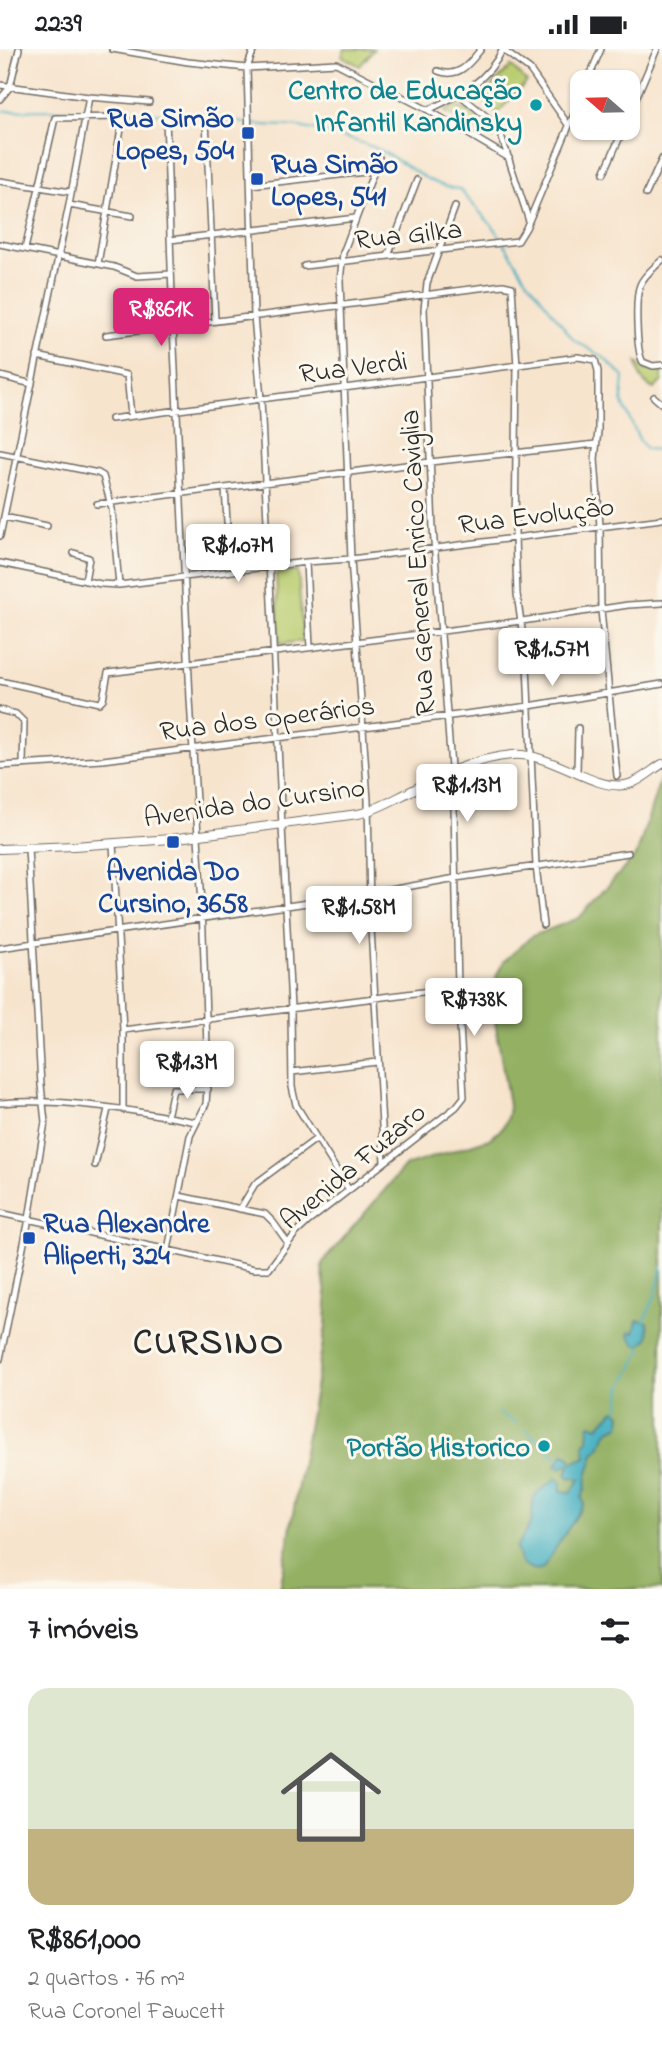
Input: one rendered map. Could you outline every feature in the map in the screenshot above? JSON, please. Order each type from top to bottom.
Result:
[{"type":"main road","name":"Avenida do Cursino","points":[[0,849],[171,839],[367,812],[450,772],[500,757],[532,755],[606,783],[627,785],[662,764]]},
{"type":"street","points":[[0,99],[10,87],[19,49]]},
{"type":"street","points":[[112,49],[188,62],[247,68],[336,63],[428,110],[509,158]]},
{"type":"street","points":[[254,49],[247,68],[254,316],[261,399],[282,824],[292,1087],[296,1105],[349,1190]]},
{"type":"street","points":[[438,71],[446,75],[458,73],[466,68],[481,49]]},
{"type":"street","points":[[428,110],[460,95],[488,73],[503,49],[530,70],[569,126],[529,221]]},
{"type":"street","points":[[640,89],[657,49]]},
{"type":"street","points":[[592,70],[600,50]]},
{"type":"street","points":[[0,85],[149,102]]},
{"type":"street","points":[[460,95],[492,121],[500,132],[529,221]]},
{"type":"street","points":[[0,536],[89,97]]},
{"type":"street","points":[[25,249],[54,122],[58,117],[123,117],[97,264]]},
{"type":"street","points":[[0,1213],[168,1250],[184,1161],[208,1089],[203,918],[180,493],[166,117]]},
{"type":"street","points":[[206,120],[215,320]]},
{"type":"street","points":[[604,173],[619,140]]},
{"type":"street","points":[[379,158],[341,262],[340,305],[384,1162]]},
{"type":"street","points":[[646,194],[662,159]]},
{"type":"street","points":[[251,185],[374,171]]},
{"type":"street","points":[[388,256],[417,180]]},
{"type":"street","points":[[0,181],[71,192]]},
{"type":"street","points":[[69,205],[132,216]]},
{"type":"street","name":"Rua General Enrico Caviglia","points":[[455,207],[437,251],[424,296],[435,548],[454,807],[458,988],[464,1089]]},
{"type":"street","points":[[170,240],[356,218]]},
{"type":"street","name":"Rua Gilka","points":[[303,265],[515,242],[523,235],[529,221]]},
{"type":"street","points":[[0,244],[114,267],[137,276],[171,274]]},
{"type":"street","points":[[662,260],[640,285],[638,340],[638,351],[643,362],[653,366],[662,365]]},
{"type":"street","points":[[106,335],[509,285],[514,292],[517,366],[517,605],[522,621],[529,706],[536,866],[543,925]]},
{"type":"street","points":[[37,356],[127,375],[131,416]]},
{"type":"street","name":"Rua Verdi","points":[[111,419],[578,357],[592,359],[597,364],[596,444]]},
{"type":"street","points":[[0,376],[32,384]]},
{"type":"street","points":[[654,397],[662,404]]},
{"type":"street","points":[[97,504],[596,444],[601,610],[617,776]]},
{"type":"street","points":[[0,453],[102,475],[110,502],[119,585]]},
{"type":"street","points":[[225,488],[227,522]]},
{"type":"street","points":[[3,513],[47,526]]},
{"type":"street","name":"Rua Evolução","points":[[0,563],[85,581],[119,585],[351,559],[662,519]]},
{"type":"street","points":[[74,553],[89,558],[85,581]]},
{"type":"street","points":[[306,562],[310,647]]},
{"type":"street","points":[[0,681],[99,703],[103,699],[108,673],[662,603]]},
{"type":"street","name":"Rua dos Operários","points":[[0,766],[103,759],[363,727],[529,706],[662,684]]},
{"type":"street","points":[[0,710],[16,714],[24,722],[23,765]]},
{"type":"street","points":[[577,772],[578,727]]},
{"type":"street","points":[[113,843],[123,1030],[123,1110]]},
{"type":"street","points":[[0,1359],[29,1219],[45,1122],[28,848]]},
{"type":"street","points":[[0,948],[628,853]]},
{"type":"street","points":[[123,1030],[493,983]]},
{"type":"street","points":[[292,1072],[377,1062]]},
{"type":"street","points":[[167,1117],[173,1089],[208,1089]]},
{"type":"street","name":"Avenida Fuzaro","points":[[168,1250],[263,1270],[275,1264],[288,1243],[309,1221],[460,1103],[464,1097],[464,1089]]},
{"type":"street","points":[[0,1103],[44,1101],[196,1122]]},
{"type":"street","points":[[95,1165],[108,1109]]},
{"type":"street","points":[[240,1209],[255,1184],[316,1139]]},
{"type":"street","points":[[179,1196],[265,1214],[288,1243]]},
{"type":"street","points":[[0,1322],[7,1324]]},
{"type":"green space","points":[[345,49],[374,49],[360,66],[342,56]]},
{"type":"green space","points":[[511,66],[527,82],[497,113],[481,98]]},
{"type":"green space","points":[[454,107],[477,117],[493,139],[445,112]]},
{"type":"green space","points":[[637,362],[645,370],[662,371],[662,381],[654,389],[641,378]]},
{"type":"green space","points":[[298,571],[303,641],[280,644],[276,574]]},
{"type":"green space","points":[[662,773],[662,1589],[280,1589],[326,1325],[327,1301],[323,1262],[405,1166],[489,1139],[504,1125],[509,1105],[495,1021],[496,977],[503,962],[532,936],[579,918],[637,854]]},
{"type":"water","points":[[637,1320],[648,1322],[649,1337],[640,1346],[635,1344],[629,1335],[629,1332],[634,1333]]},
{"type":"water","points":[[614,1410],[621,1414],[620,1425],[608,1431],[594,1454],[582,1497],[584,1504],[543,1568],[534,1569],[521,1563],[516,1548],[532,1521],[533,1499],[557,1478],[561,1482],[561,1491],[571,1492],[580,1479],[568,1477],[566,1473],[569,1464],[560,1468],[556,1466],[563,1454],[569,1456],[573,1463],[586,1457],[584,1444],[588,1440],[589,1426],[591,1424],[598,1427]]},
{"type":"waterway","points":[[4,111],[125,111],[245,123]]},
{"type":"waterway","points":[[251,124],[299,127],[355,141],[384,152],[435,183],[459,189],[496,230],[523,274],[574,340],[603,357],[624,377],[622,399],[639,439],[646,449],[662,450]]},
{"type":"waterway","points":[[644,1322],[656,1293],[662,1267]]},
{"type":"waterway","points":[[618,1411],[622,1387],[641,1351],[640,1345]]},
{"type":"waterway","points":[[498,1412],[518,1424]]},
{"type":"waterway","points":[[525,1429],[557,1458],[561,1458]]},
{"type":"place","name":"Centro de Educação Infantil Kandinsky","points":[[536,105]]},
{"type":"place","name":"Rua Simão Lopes, 504","points":[[248,133]]},
{"type":"place","name":"Rua Simão Lopes, 541","points":[[257,179]]},
{"type":"place","name":"Avenida Do Cursino, 3658","points":[[173,842]]},
{"type":"place","name":"Rua Alexandre Aliperti, 324","points":[[29,1238]]},
{"type":"place","name":"Portão Historico","points":[[544,1446]]},
{"type":"district","name":"CURSINO","points":[[209,1341]]}]
